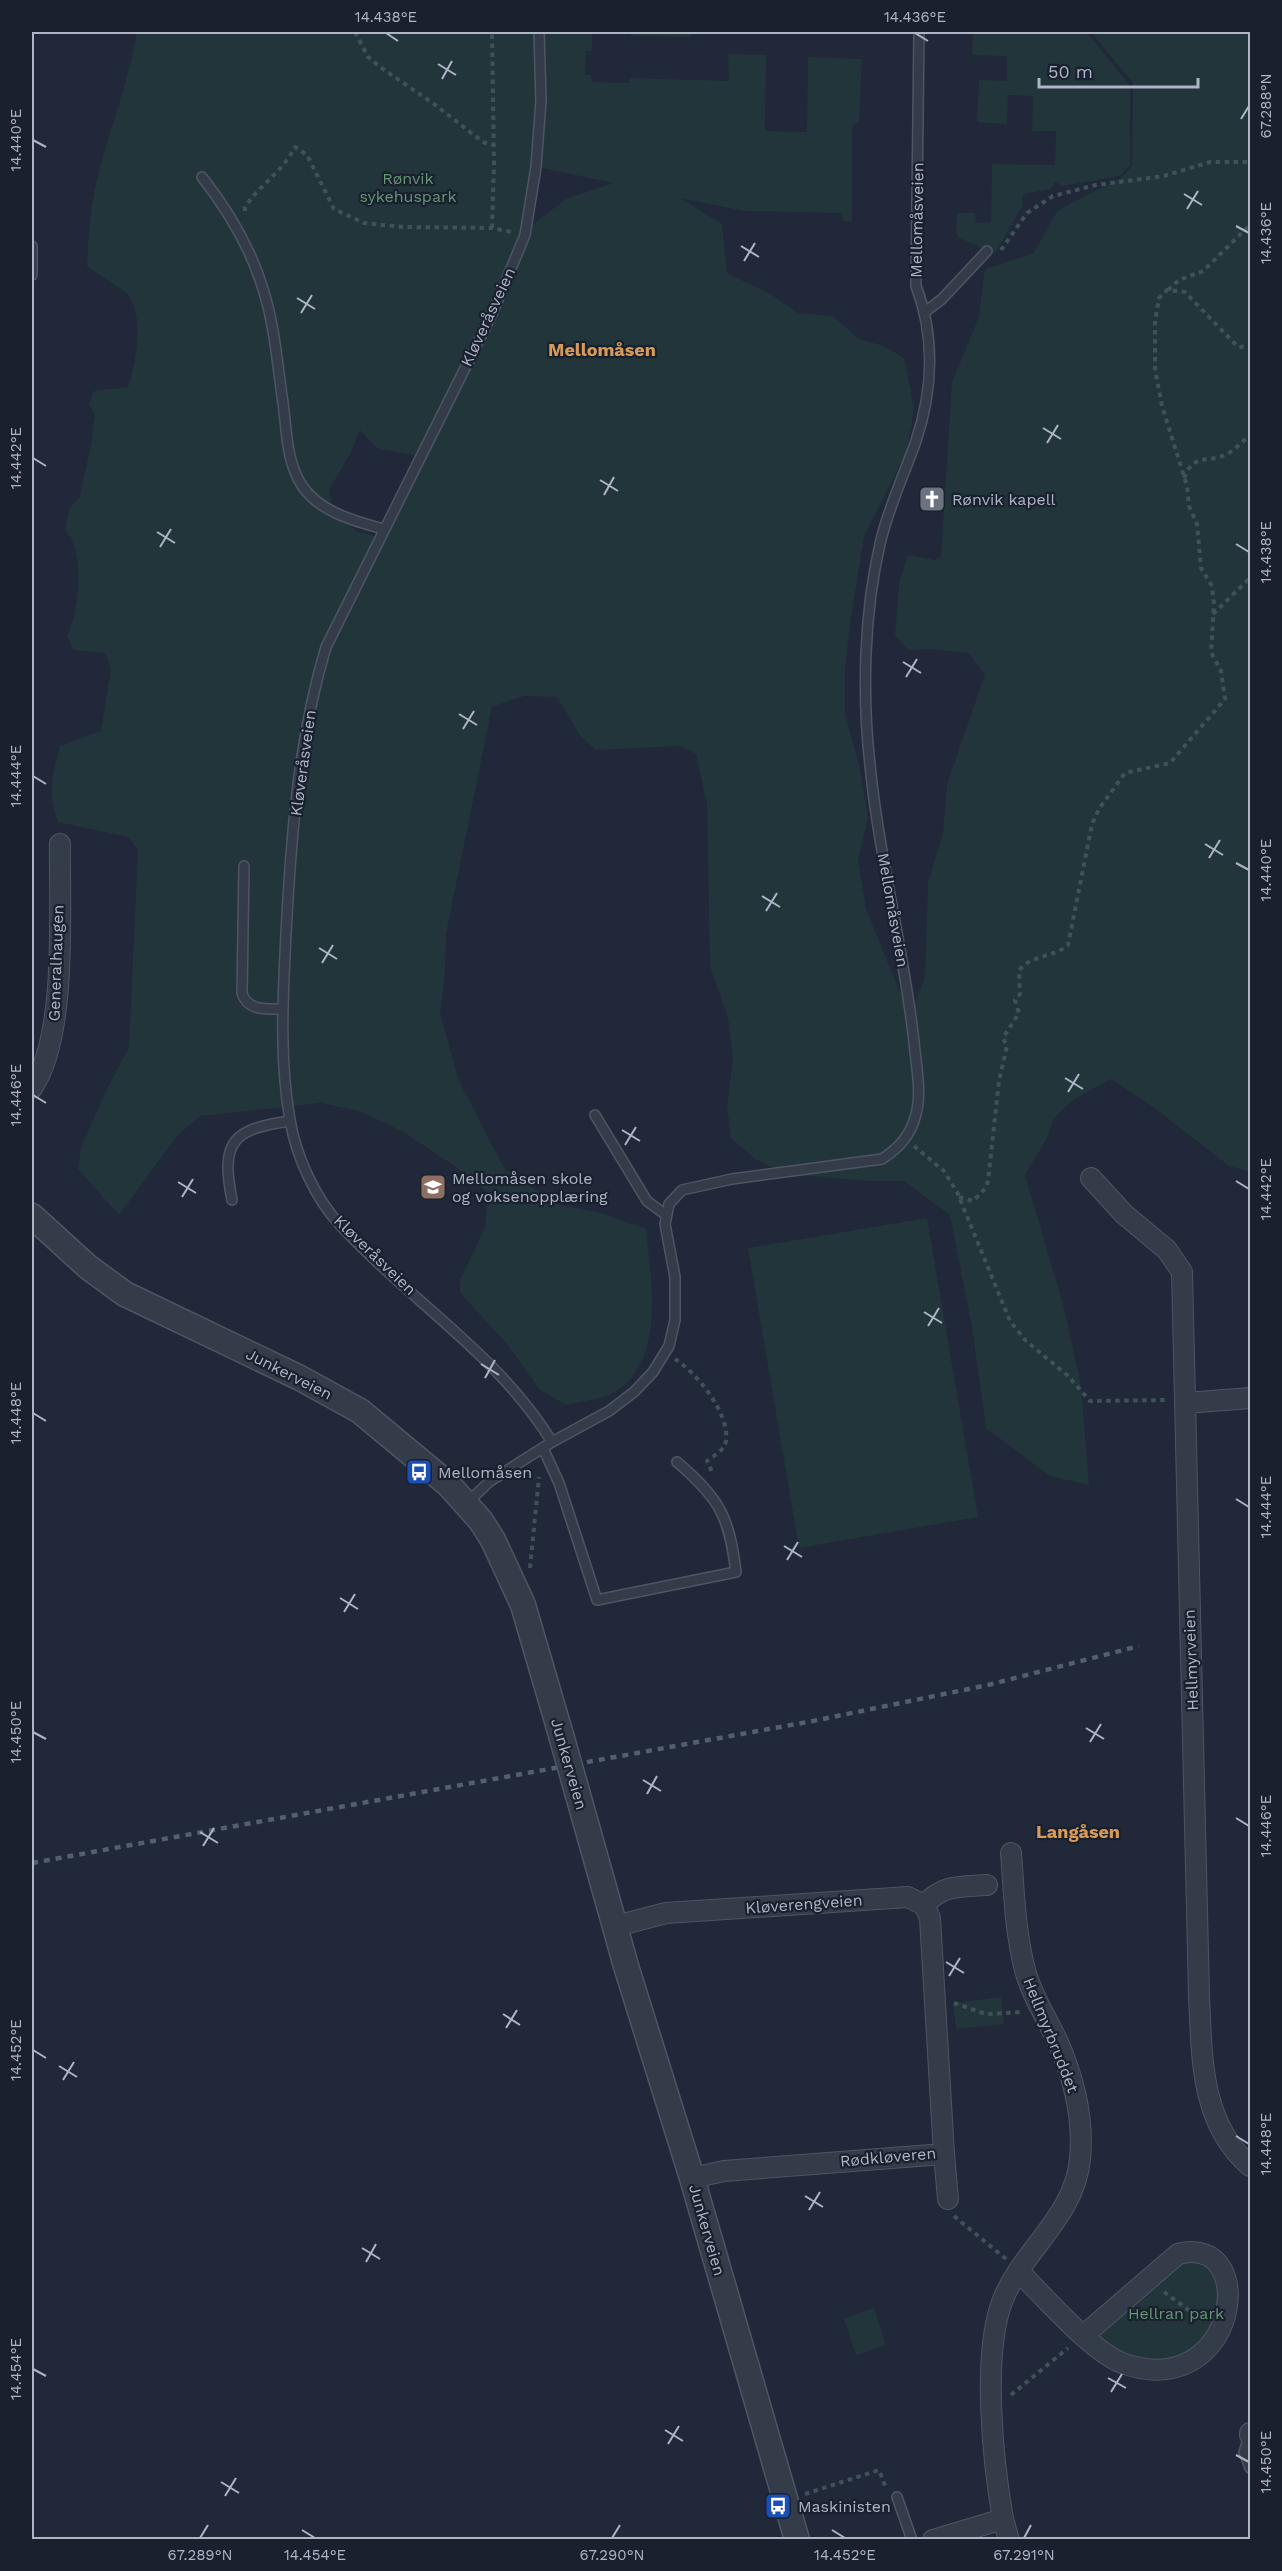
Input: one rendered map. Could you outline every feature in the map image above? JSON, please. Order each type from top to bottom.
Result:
[{"type":"street","name":"Generalhaugen","points":[[33,1080],[52,1036],[57,994],[60,844]]},
{"type":"street","name":"Hellmyrveien","points":[[1091,1178],[1124,1214],[1167,1250],[1182,1272],[1199,1996],[1203,2067],[1207,2096],[1217,2120],[1229,2142],[1251,2166]]},
{"type":"street","name":"Junkerveien","points":[[32,1216],[88,1267],[125,1294],[300,1378],[360,1411],[412,1452],[467,1503],[493,1540],[523,1605],[797,2540]]},
{"type":"street","points":[[1186,1403],[1251,1398]]},
{"type":"street","name":"Hellmyrbruddet","points":[[1009,2540],[997,2488],[990,2395],[1002,2302],[1019,2272],[1046,2237],[1071,2195],[1080,2162],[1081,2120],[1074,2082],[1056,2039],[1041,2013],[1025,1971],[1015,1922],[1011,1853]]},
{"type":"street","points":[[924,1905],[936,1893],[946,1888],[987,1885]]},
{"type":"street","name":"Kløverengveien","points":[[616,1926],[666,1913],[908,1897],[924,1905]]},
{"type":"street","name":"Rødkløveren","points":[[692,2178],[724,2170],[944,2154],[930,1918],[924,1905]]},
{"type":"street","points":[[944,2154],[948,2199]]},
{"type":"street","points":[[1019,2272],[1097,2348],[1121,2362],[1152,2370],[1177,2367],[1203,2355],[1219,2333],[1228,2310],[1228,2287],[1219,2264],[1209,2255],[1194,2250],[1178,2254],[1084,2335]]},
{"type":"street","points":[[933,2540],[1003,2519]]},
{"type":"lane","name":"Kløveråsveien","points":[[539,32],[538,134],[525,235],[492,314],[383,529],[327,647],[314,689],[299,776],[289,874],[282,1010],[283,1062],[290,1121],[302,1162],[321,1200],[339,1224],[448,1325],[533,1412],[552,1442]]},
{"type":"lane","name":"Mellomåsveien","points":[[666,1215],[669,1204],[682,1190],[699,1184],[873,1161],[896,1150],[906,1138],[917,1114],[919,1091],[906,983],[876,820],[869,763],[867,695],[870,618],[880,545],[891,504],[916,440],[929,393],[925,312],[916,286],[920,32]]},
{"type":"lane","points":[[202,177],[221,201],[263,288],[272,326],[290,463],[302,487],[326,508],[349,519],[383,529]]},
{"type":"lane","points":[[32,246],[32,275]]},
{"type":"lane","points":[[925,312],[942,299],[986,252]]},
{"type":"lane","points":[[244,866],[242,993],[244,999],[252,1006],[282,1010]]},
{"type":"lane","points":[[467,1503],[489,1482],[544,1451],[552,1442],[609,1411],[634,1392],[665,1352],[675,1320],[676,1298],[671,1248],[664,1224],[666,1215],[647,1201],[595,1114]]},
{"type":"lane","points":[[232,1200],[226,1172],[235,1142],[255,1126],[290,1121]]},
{"type":"lane","points":[[544,1451],[559,1483],[597,1600],[736,1572],[730,1530],[721,1509],[702,1485],[677,1462]]},
{"type":"lane","points":[[1250,2434],[1244,2452],[1251,2468]]},
{"type":"lane","points":[[897,2497],[912,2540]]},
{"type":"path","points":[[355,32],[364,51],[380,67],[434,104],[483,142],[493,146]]},
{"type":"path","points":[[492,32],[492,228]]},
{"type":"path","points":[[246,215],[244,207],[254,194],[285,166],[295,147],[307,155],[334,209],[364,223],[403,227],[492,228],[525,235]]},
{"type":"path","points":[[986,252],[996,256],[1027,213],[1053,196],[1096,184],[1164,177],[1210,162],[1251,162]]},
{"type":"path","points":[[959,1197],[973,1201],[986,1188],[996,1100],[1007,1046],[1003,1038],[1019,1013],[1015,1000],[1020,994],[1019,971],[1026,963],[1053,955],[1068,945],[1092,824],[1099,809],[1125,773],[1170,763],[1225,699],[1221,671],[1211,652],[1214,604],[1212,586],[1201,568],[1197,524],[1189,506],[1184,478],[1162,406],[1155,369],[1155,321],[1159,298],[1167,290],[1179,280],[1203,271],[1251,225]]},
{"type":"path","points":[[1167,290],[1185,292],[1203,313],[1229,335],[1231,343],[1238,347],[1251,346]]},
{"type":"path","points":[[1184,478],[1188,469],[1196,462],[1228,453],[1251,436]]},
{"type":"path","points":[[1213,615],[1251,578]]},
{"type":"path","points":[[906,1138],[945,1171],[959,1197],[1010,1321],[1026,1341],[1067,1375],[1090,1401],[1155,1399],[1186,1403]]},
{"type":"path","points":[[665,1352],[694,1375],[719,1406],[726,1439],[722,1449],[707,1461],[725,1497],[721,1509]]},
{"type":"path","points":[[526,1574],[530,1572],[544,1451]]},
{"type":"path","points":[[935,2003],[960,2003],[986,2014],[1041,2013]]},
{"type":"path","points":[[948,2199],[953,2216],[1019,2272]]},
{"type":"path","points":[[1147,2280],[1219,2333]]},
{"type":"path","points":[[992,2410],[1084,2335]]},
{"type":"path","points":[[801,2495],[879,2470],[886,2490]]},
{"type":"green space","name":"Rønvik sykehuspark","points":[[137,32],[592,32],[592,51],[586,51],[585,75],[591,75],[592,82],[629,83],[630,78],[729,81],[728,54],[766,55],[765,131],[807,132],[808,57],[862,59],[859,123],[854,123],[852,132],[852,221],[843,221],[842,213],[744,211],[680,198],[722,224],[727,273],[772,295],[798,313],[833,316],[859,339],[884,346],[904,358],[914,408],[907,451],[864,537],[845,669],[845,713],[860,769],[868,818],[858,860],[866,909],[899,990],[911,1012],[925,977],[928,883],[943,833],[947,784],[985,674],[968,653],[930,649],[908,650],[895,635],[899,583],[908,555],[935,560],[941,556],[952,382],[979,317],[985,269],[1034,253],[1057,211],[1120,178],[1132,166],[1133,83],[1091,32],[1250,32],[1250,1172],[1229,1166],[1153,1107],[1111,1079],[1073,1100],[1054,1118],[1046,1140],[1025,1175],[1063,1304],[1081,1385],[1089,1485],[1050,1476],[986,1428],[972,1327],[950,1215],[904,1181],[867,1181],[786,1174],[755,1159],[731,1138],[727,1106],[733,1059],[728,1018],[710,967],[707,804],[696,754],[680,746],[596,750],[581,737],[557,697],[524,696],[492,707],[446,934],[445,974],[440,1014],[459,1081],[504,1168],[556,1204],[605,1214],[646,1229],[652,1317],[649,1340],[642,1360],[631,1378],[610,1395],[566,1405],[539,1389],[507,1344],[460,1293],[460,1280],[485,1228],[488,1193],[456,1167],[405,1133],[362,1112],[321,1103],[200,1116],[177,1136],[119,1215],[78,1169],[81,1147],[129,1047],[138,850],[128,837],[58,822],[52,784],[60,746],[101,731],[111,669],[105,653],[73,650],[67,636],[75,613],[78,566],[72,539],[65,530],[70,507],[79,498],[91,445],[95,415],[89,404],[94,391],[128,387],[136,354],[136,316],[129,296],[87,266],[95,188]],"holes":[[[536,167],[614,183],[566,199],[528,228]],[[360,430],[376,448],[418,456],[378,537],[356,531],[333,510],[329,490],[350,454]]]},
{"type":"green space","points":[[631,32],[691,32],[691,37],[631,36]]},
{"type":"green space","points":[[973,32],[1087,32],[1130,86],[1130,165],[1120,176],[1062,186],[1055,182],[1051,189],[1023,194],[1022,206],[994,253],[959,238],[956,231],[957,213],[975,213],[976,223],[991,222],[992,164],[1055,165],[1056,131],[1032,131],[1033,96],[1008,95],[1007,124],[977,122],[979,80],[1007,81],[1007,56],[972,55]]},
{"type":"green space","points":[[927,1218],[978,1517],[799,1548],[748,1248]]},
{"type":"green space","points":[[1001,1997],[1004,2024],[956,2029],[953,2003]]},
{"type":"green space","name":"Hellran park","points":[[1188,2258],[1206,2265],[1217,2277],[1221,2293],[1219,2311],[1202,2343],[1188,2355],[1172,2361],[1146,2360],[1125,2354],[1100,2337],[1102,2329]]},
{"type":"green space","points":[[874,2308],[886,2345],[856,2355],[844,2319]]},
{"type":"railway","points":[[32,1863],[813,1721],[988,1685],[1139,1646]]},
{"type":"place","name":"Rønvik kapell","points":[[932,499]]},
{"type":"place","name":"Mellomåsen skole og voksenopplæring","points":[[433,1187]]},
{"type":"place","name":"Mellomåsen","points":[[419,1472]]},
{"type":"place","name":"Maskinisten","points":[[778,2506]]},
{"type":"district","name":"Mellomåsen","points":[[602,349]]},
{"type":"district","name":"Langåsen","points":[[1078,1831]]}]
